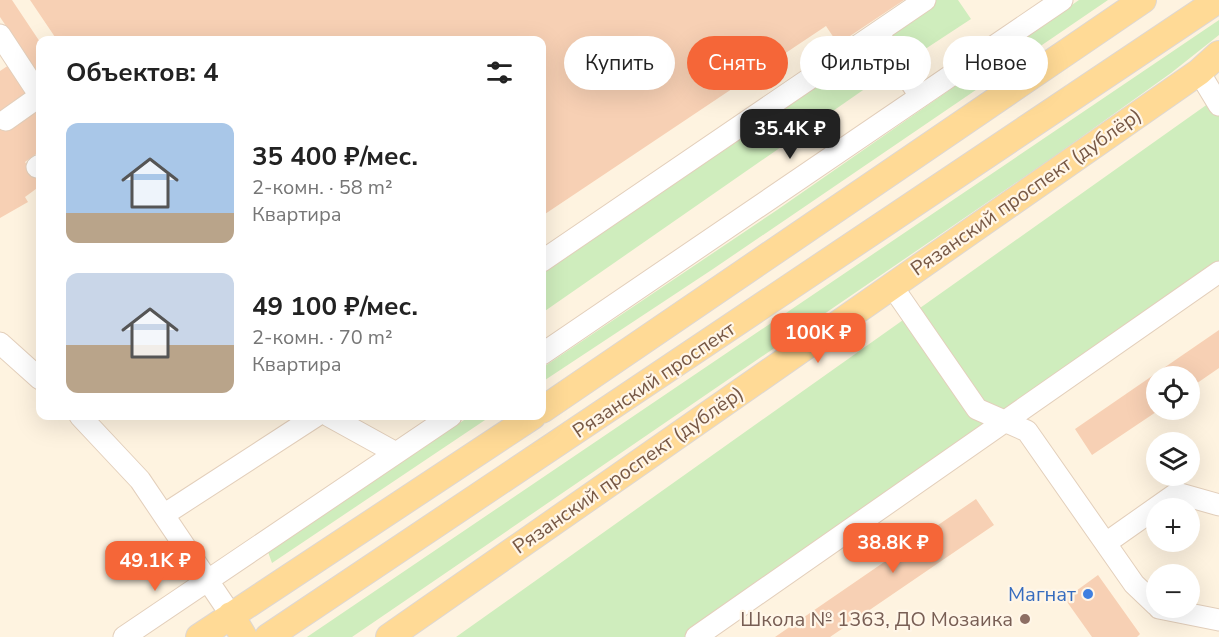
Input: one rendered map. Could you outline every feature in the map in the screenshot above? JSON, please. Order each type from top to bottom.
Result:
[{"type":"main road","name":"Рязанский проспект","points":[[546,407],[1143,0]]},
{"type":"main road","name":"Рязанский проспект","points":[[268,637],[863,241],[1218,0]]},
{"type":"main road","name":"Рязанский проспект (дублёр)","points":[[389,637],[1199,72],[1219,54]]},
{"type":"main road","points":[[199,637],[408,501],[527,420]]},
{"type":"main road","points":[[231,615],[244,637]]},
{"type":"street","points":[[546,258],[925,0]]},
{"type":"street","points":[[546,351],[1062,0]]},
{"type":"street","points":[[878,33],[920,96]]},
{"type":"street","points":[[0,35],[6,57],[36,91]]},
{"type":"street","points":[[1199,72],[1219,105]]},
{"type":"street","points":[[6,120],[36,99]]},
{"type":"street","points":[[696,637],[1219,272]]},
{"type":"street","points":[[892,286],[977,409],[1007,420],[1027,431],[1134,584],[1146,595]]},
{"type":"street","points":[[0,342],[36,375]]},
{"type":"street","points":[[84,420],[124,461],[165,514],[231,615]]},
{"type":"street","points":[[165,514],[312,420]]},
{"type":"street","points":[[326,420],[396,453]]},
{"type":"street","points":[[124,637],[445,420]]},
{"type":"street","points":[[1106,543],[1177,493],[1216,499]]},
{"type":"street","points":[[1200,616],[1219,620]]},
{"type":"green space","points":[[933,0],[958,0],[971,19],[931,45],[931,36],[885,35]]},
{"type":"green space","points":[[1079,0],[1108,0],[1048,41],[1048,36],[1027,36]]},
{"type":"green space","points":[[1219,20],[1219,35],[1171,73],[1055,156],[352,637],[307,637]]},
{"type":"green space","points":[[806,90],[863,90],[546,310],[546,266]]},
{"type":"green space","points":[[950,90],[976,90],[546,379],[546,365],[777,210]]},
{"type":"green space","points":[[1219,96],[1219,266],[690,637],[456,637]]},
{"type":"green space","points":[[464,420],[485,420],[272,563],[268,552]]},
{"type":"building","points":[[0,0],[12,0],[36,36],[36,71],[0,17]]},
{"type":"building","points":[[30,0],[904,0],[850,36],[833,36],[826,26],[811,36],[800,36],[800,43],[788,51],[788,36],[687,36],[687,90],[730,90],[546,213],[546,36],[54,36]]},
{"type":"building","points":[[9,65],[29,96],[0,116],[0,71]]},
{"type":"building","points":[[36,109],[36,154],[25,162],[36,178],[36,189],[25,197],[28,202],[0,218],[0,125],[4,131]]},
{"type":"building","points":[[1219,330],[1219,368],[1200,381],[1200,366],[1167,366]]},
{"type":"building","points":[[1146,380],[1146,419],[1092,455],[1075,429]]},
{"type":"building","points":[[976,499],[994,525],[830,637],[775,637]]},
{"type":"building","points":[[1098,575],[1140,634],[1137,637],[1092,637],[1065,599]]},
{"type":"place","name":"Магнат","points":[[1088,594]]},
{"type":"place","name":"Школа № 1363, ДО Мозаика","points":[[1025,619]]}]
